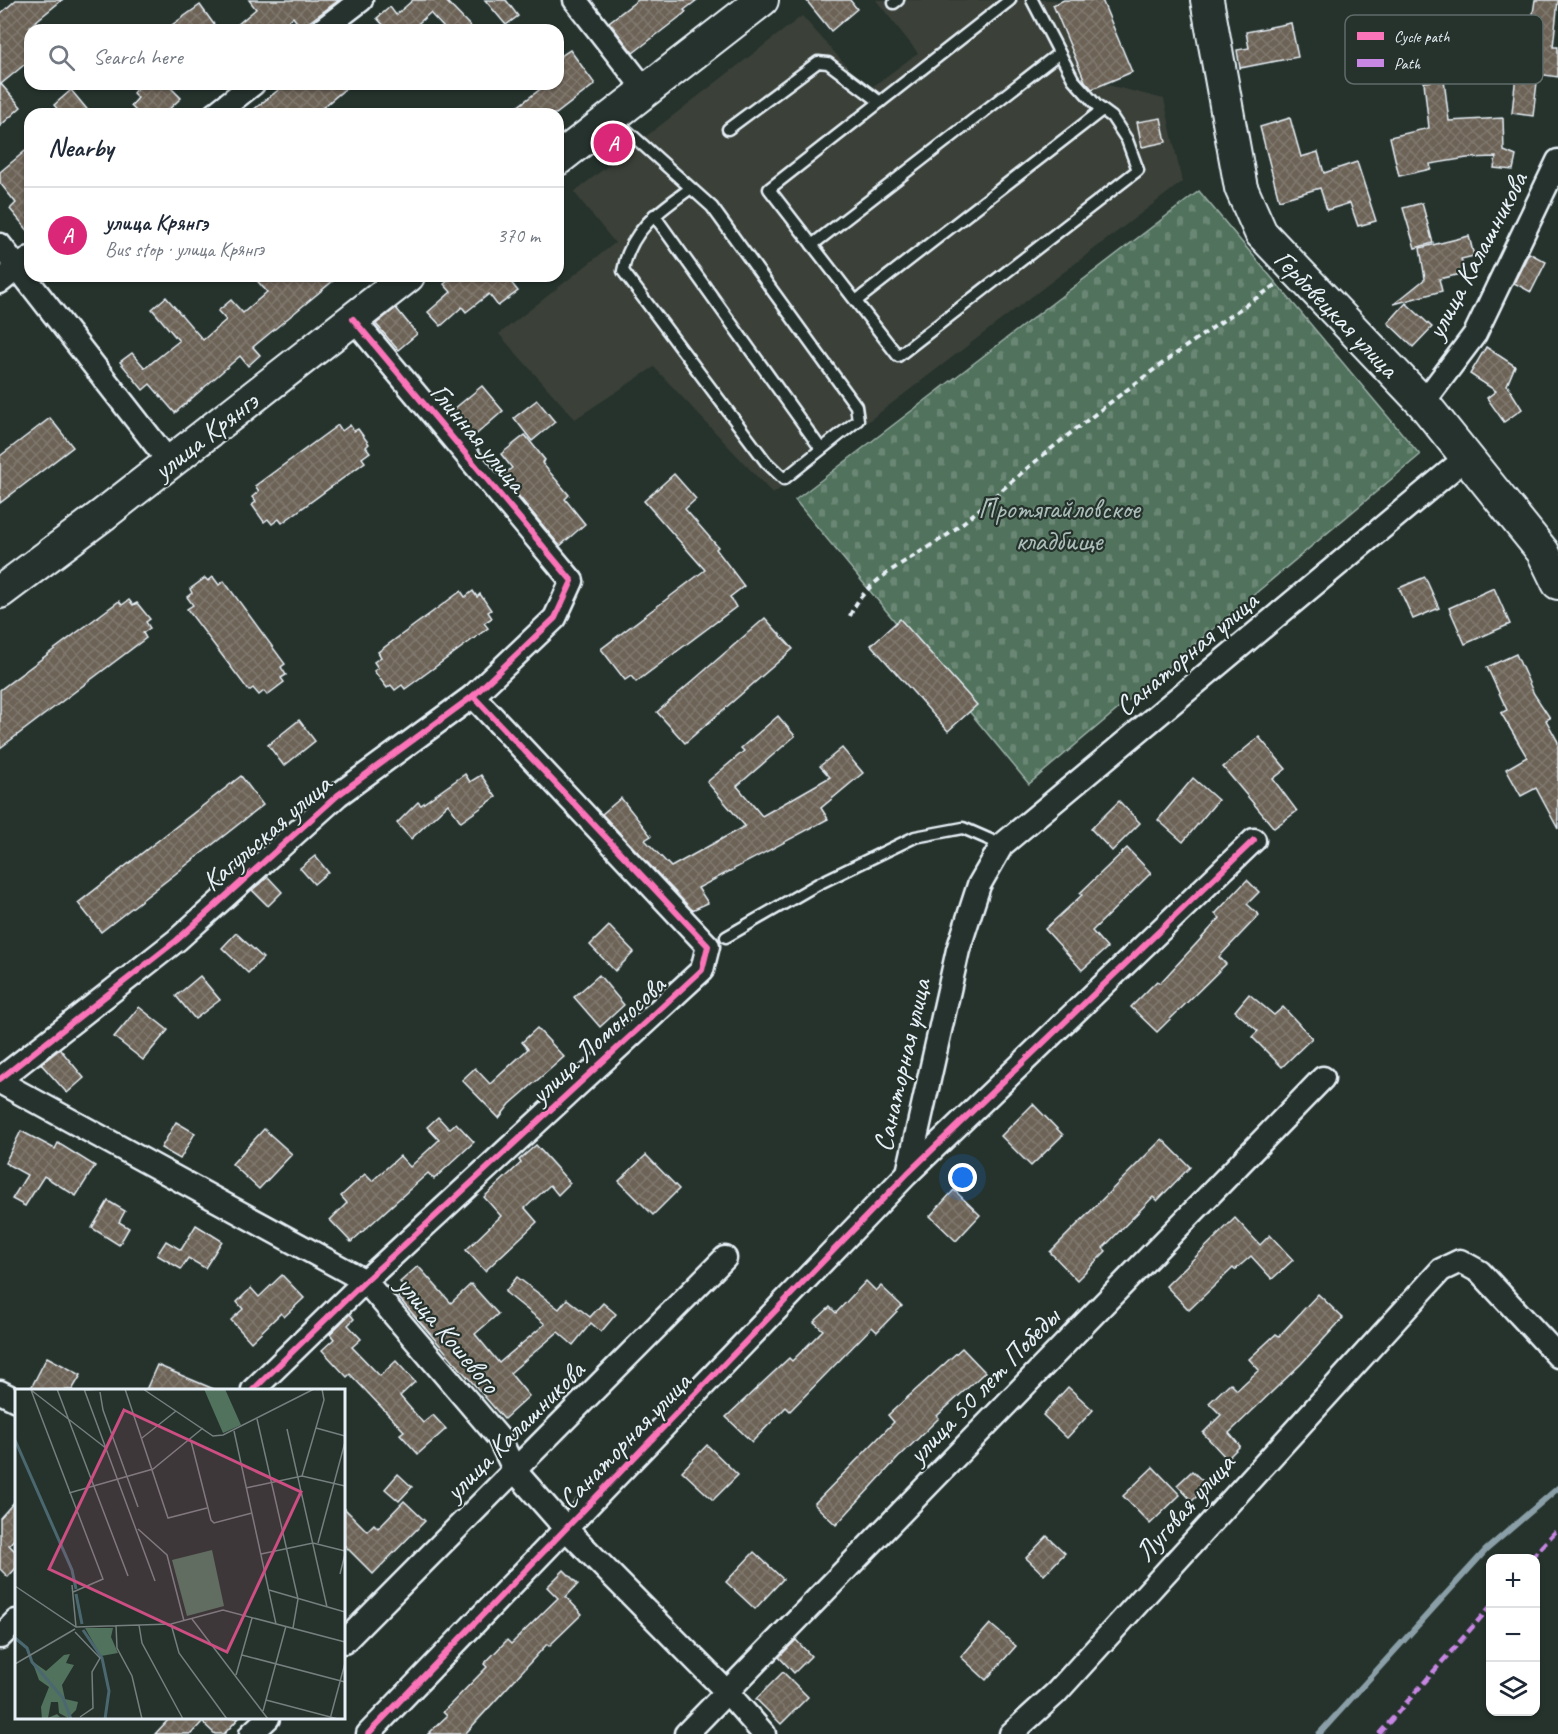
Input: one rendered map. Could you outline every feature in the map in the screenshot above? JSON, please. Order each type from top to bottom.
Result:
[{"type":"street","points":[[330,24],[361,0]]},
{"type":"street","points":[[575,0],[645,91]]},
{"type":"street","points":[[564,154],[762,0]]},
{"type":"street","name":"Гербовецкая улица","points":[[1207,0],[1241,188],[1261,233],[1423,403],[1550,548],[1558,583]]},
{"type":"street","points":[[223,108],[245,90]]},
{"type":"street","name":"улица Калашникова","points":[[1423,403],[1475,334],[1558,161]]},
{"type":"street","points":[[0,245],[16,269]]},
{"type":"street","points":[[26,282],[170,463]]},
{"type":"street","name":"улица Крянгэ","points":[[0,592],[170,463],[400,282]]},
{"type":"street","name":"Глинная улица","points":[[353,319],[572,581]]},
{"type":"street","name":"Санаторная улица","points":[[372,1731],[908,1173],[958,950],[979,885],[1002,845],[1468,456]]},
{"type":"street","name":"Кагульская улица","points":[[0,1081],[177,940],[338,795],[473,696],[555,618],[572,581]]},
{"type":"street","name":"улица Ломоносова","points":[[254,1389],[365,1281],[702,970],[708,946],[473,696]]},
{"type":"street","points":[[908,1173],[1254,840]]},
{"type":"street","name":"улица 50 лет Победы","points":[[686,1734],[1323,1078]]},
{"type":"street","name":"улица Кошевого","points":[[0,1081],[365,1281],[499,1438],[515,1472],[567,1530],[727,1692],[764,1734]]},
{"type":"street","name":"улица Калашникова","points":[[345,1641],[725,1258]]},
{"type":"street","name":"Луговая улица","points":[[1011,1734],[1056,1693],[1441,1270],[1460,1261],[1480,1272],[1558,1356]]},
{"type":"street","points":[[0,1392],[15,1400]]},
{"type":"street","points":[[0,1637],[15,1622]]},
{"type":"street","points":[[251,1734],[267,1719]]},
{"type":"lane","points":[[1010,0],[769,189],[898,356],[1138,170],[1127,140],[1112,117],[1102,110],[1072,79],[1032,0]]},
{"type":"lane","points":[[812,245],[1058,54]]},
{"type":"lane","points":[[728,129],[819,62],[828,63],[880,102]]},
{"type":"lane","points":[[856,302],[1102,110]]},
{"type":"lane","points":[[612,117],[691,188],[712,207],[856,406],[858,420],[784,479],[766,462],[623,271],[627,249],[654,215],[691,188]]},
{"type":"lane","points":[[654,215],[821,450]]},
{"type":"lane","points":[[726,938],[818,884],[915,837],[963,828],[1002,845]]},
{"type":"path","points":[[850,616],[855,603],[882,578],[950,533],[1038,460],[1197,336],[1297,272]]},
{"type":"shaded area","points":[[876,0],[1056,0],[1104,84],[1164,99],[1182,182],[773,494],[654,367],[575,419],[499,334],[615,243],[574,192],[802,16],[868,90],[918,53]]},
{"type":"green space","name":"Протягайловское кладбище","points":[[1199,191],[1420,455],[1029,784],[795,500]]},
{"type":"building","points":[[16,0],[62,0],[32,24],[24,24],[24,65],[1,84],[21,107],[0,126],[0,14]]},
{"type":"building","points":[[249,0],[339,0],[306,24],[298,24],[293,17],[285,24],[238,24],[256,9]]},
{"type":"building","points":[[413,0],[445,0],[468,24],[440,24],[430,13],[418,24],[382,24],[377,18],[390,7],[396,15]]},
{"type":"building","points":[[485,0],[506,0],[518,16],[505,24]]},
{"type":"building","points":[[638,0],[697,0],[684,10],[686,12],[633,53],[609,22]]},
{"type":"building","points":[[806,0],[850,0],[857,9],[831,31]]},
{"type":"building","points":[[1064,0],[1102,0],[1132,72],[1092,89],[1085,81],[1053,5]]},
{"type":"building","points":[[1535,0],[1558,0],[1553,47],[1558,47],[1558,77],[1543,75],[1543,15],[1533,15]]},
{"type":"building","points":[[200,5],[214,24],[173,24]]},
{"type":"building","points":[[1291,23],[1298,57],[1240,68],[1237,50],[1249,48],[1246,32]]},
{"type":"building","points":[[570,50],[595,84],[564,108],[516,108],[539,90],[564,90],[564,54]]},
{"type":"building","points":[[1424,84],[1444,84],[1449,121],[1503,118],[1504,151],[1516,156],[1513,170],[1494,168],[1496,157],[1467,158],[1430,164],[1431,169],[1399,176],[1390,137],[1429,128]]},
{"type":"building","points":[[1515,84],[1537,84],[1533,116],[1512,113]]},
{"type":"building","points":[[71,90],[86,108],[57,108],[54,105]]},
{"type":"building","points":[[136,90],[173,90],[181,98],[170,108],[133,108],[131,106],[138,98],[133,93]]},
{"type":"building","points":[[278,90],[344,90],[322,108],[256,108]]},
{"type":"building","points":[[1161,118],[1166,142],[1142,147],[1137,122]]},
{"type":"building","points":[[1290,118],[1301,157],[1318,152],[1324,173],[1357,162],[1376,221],[1358,226],[1350,203],[1327,210],[1320,188],[1279,200],[1260,127]]},
{"type":"building","points":[[24,152],[24,226],[10,209],[16,203],[0,183],[0,172]]},
{"type":"building","points":[[1422,203],[1433,243],[1415,248],[1403,208]]},
{"type":"building","points":[[1469,236],[1474,256],[1461,259],[1465,273],[1439,279],[1442,291],[1394,304],[1425,279],[1420,248]]},
{"type":"building","points":[[1529,253],[1546,262],[1531,292],[1514,283]]},
{"type":"building","points":[[258,282],[332,282],[253,347],[260,355],[248,366],[240,356],[175,413],[150,384],[143,390],[120,362],[132,353],[145,368],[179,341],[152,309],[166,297],[203,340],[226,320],[218,311],[231,300],[243,313],[267,292]]},
{"type":"building","points":[[446,282],[511,282],[518,291],[498,306],[489,294],[466,312],[462,307],[441,326],[428,312],[451,292],[444,284]]},
{"type":"building","points":[[1406,303],[1432,327],[1413,347],[1388,323]]},
{"type":"building","points":[[396,308],[417,334],[398,350],[376,324]]},
{"type":"building","points":[[1486,347],[1515,366],[1507,385],[1522,409],[1504,422],[1487,398],[1496,391],[1470,374]]},
{"type":"building","points":[[482,386],[503,411],[471,439],[449,413]]},
{"type":"building","points":[[537,400],[555,422],[532,441],[514,418]]},
{"type":"building","points":[[50,418],[73,447],[0,503],[0,456]]},
{"type":"building","points":[[338,425],[342,431],[350,425],[354,431],[358,429],[369,444],[366,447],[370,452],[362,458],[365,462],[282,523],[279,519],[272,524],[268,519],[264,522],[252,505],[256,502],[252,497],[259,491],[255,486]]},
{"type":"building","points":[[525,435],[545,460],[542,463],[569,495],[565,499],[585,524],[560,546],[502,476],[512,468],[501,454]]},
{"type":"building","points":[[674,474],[696,499],[685,509],[718,547],[716,549],[744,586],[730,597],[736,607],[636,682],[631,676],[625,680],[601,649],[705,570],[644,501]]},
{"type":"building","points":[[213,577],[219,585],[224,581],[285,664],[281,667],[286,675],[281,678],[284,682],[267,695],[264,691],[259,695],[253,688],[249,691],[187,609],[193,605],[187,597],[192,593],[190,589],[205,578],[208,581]]},
{"type":"building","points":[[1425,577],[1439,608],[1413,619],[1399,588]]},
{"type":"building","points":[[1494,588],[1510,624],[1465,644],[1449,608]]},
{"type":"building","points":[[461,591],[465,597],[473,591],[477,597],[480,594],[491,610],[488,612],[492,618],[484,623],[488,628],[405,689],[402,685],[395,690],[391,685],[387,688],[374,671],[378,668],[374,662],[381,657],[378,652]]},
{"type":"building","points":[[129,600],[133,605],[137,603],[150,619],[146,622],[150,628],[143,633],[146,638],[0,748],[0,690],[119,601],[122,605]]},
{"type":"building","points":[[765,618],[793,649],[685,743],[657,712]]},
{"type":"building","points":[[900,619],[977,705],[948,731],[871,645]]},
{"type":"building","points":[[1516,654],[1534,694],[1550,718],[1546,720],[1558,742],[1558,829],[1536,788],[1521,796],[1506,769],[1527,757],[1501,713],[1507,710],[1487,667]]},
{"type":"building","points":[[778,716],[795,736],[737,786],[762,816],[830,777],[820,766],[842,748],[863,773],[821,808],[828,819],[698,888],[708,903],[692,910],[602,814],[621,798],[651,836],[645,840],[671,867],[745,826],[707,782],[744,751],[741,748]]},
{"type":"building","points":[[299,720],[315,741],[284,766],[268,745]]},
{"type":"building","points":[[1259,737],[1286,769],[1273,779],[1297,811],[1274,828],[1223,767]]},
{"type":"building","points":[[465,774],[470,782],[481,775],[496,797],[461,822],[448,804],[411,839],[397,823],[418,802],[421,805]]},
{"type":"building","points":[[241,776],[263,805],[101,932],[78,903]]},
{"type":"building","points":[[1193,778],[1218,800],[1183,842],[1158,820]]},
{"type":"building","points":[[1119,801],[1140,823],[1112,851],[1091,829]]},
{"type":"building","points":[[1127,848],[1151,873],[1092,931],[1107,948],[1082,970],[1045,929],[1082,895],[1080,893]]},
{"type":"building","points":[[315,856],[328,872],[314,884],[300,868]]},
{"type":"building","points":[[268,877],[282,892],[268,906],[252,890]]},
{"type":"building","points":[[1247,880],[1259,892],[1247,904],[1259,915],[1219,957],[1226,964],[1157,1032],[1131,1007],[1157,981],[1160,983],[1220,918],[1215,914]]},
{"type":"building","points":[[609,926],[634,952],[615,971],[590,945]]},
{"type":"building","points":[[236,933],[263,958],[248,973],[222,948]]},
{"type":"building","points":[[599,975],[624,1005],[600,1027],[574,997]]},
{"type":"building","points":[[200,976],[220,1000],[195,1019],[176,996]]},
{"type":"building","points":[[1249,994],[1274,1015],[1283,1007],[1312,1038],[1282,1067],[1252,1037],[1258,1031],[1235,1011]]},
{"type":"building","points":[[139,1007],[168,1030],[143,1060],[114,1037]]},
{"type":"building","points":[[537,1028],[564,1057],[510,1104],[499,1118],[462,1080],[475,1068],[490,1084],[528,1049],[522,1042]]},
{"type":"building","points":[[60,1049],[84,1078],[67,1093],[41,1064]]},
{"type":"building","points":[[1033,1104],[1063,1135],[1031,1166],[1001,1136]]},
{"type":"building","points":[[438,1117],[449,1129],[456,1123],[474,1142],[434,1179],[428,1173],[351,1242],[330,1220],[347,1203],[341,1196],[365,1174],[372,1181],[400,1156],[410,1167],[439,1140],[427,1127]]},
{"type":"building","points":[[176,1122],[195,1133],[180,1159],[161,1148]]},
{"type":"building","points":[[264,1129],[292,1154],[259,1189],[232,1164]]},
{"type":"building","points":[[21,1131],[55,1149],[58,1143],[95,1166],[76,1196],[44,1176],[25,1206],[12,1199],[27,1175],[5,1163]]},
{"type":"building","points":[[1162,1139],[1190,1167],[1157,1201],[1153,1197],[1103,1248],[1106,1251],[1077,1280],[1050,1252]]},
{"type":"building","points":[[536,1145],[570,1183],[558,1195],[550,1185],[525,1208],[537,1222],[485,1271],[466,1250],[501,1216],[484,1197],[521,1163],[519,1160]]},
{"type":"building","points":[[646,1155],[679,1189],[653,1215],[619,1181]]},
{"type":"building","points":[[954,1190],[980,1215],[956,1241],[930,1216]]},
{"type":"building","points":[[108,1201],[125,1211],[119,1222],[129,1228],[119,1245],[92,1228]]},
{"type":"building","points":[[1235,1218],[1260,1245],[1270,1235],[1293,1260],[1272,1279],[1251,1256],[1235,1270],[1233,1268],[1189,1310],[1166,1286]]},
{"type":"building","points":[[196,1225],[222,1241],[205,1268],[188,1258],[181,1269],[157,1255],[166,1241],[181,1250]]},
{"type":"building","points":[[418,1266],[451,1303],[471,1284],[498,1314],[475,1334],[499,1363],[545,1324],[505,1292],[517,1277],[559,1309],[567,1299],[590,1317],[603,1303],[616,1314],[601,1332],[591,1323],[573,1345],[558,1332],[510,1373],[529,1396],[504,1419],[398,1297],[406,1289],[400,1282]]},
{"type":"building","points":[[282,1275],[304,1298],[284,1317],[281,1313],[251,1342],[231,1320],[243,1309],[237,1302],[251,1288],[259,1297]]},
{"type":"building","points":[[866,1281],[876,1291],[881,1286],[902,1306],[877,1332],[872,1327],[790,1411],[786,1407],[752,1442],[726,1417],[789,1358],[792,1361],[823,1330],[814,1322],[830,1307],[836,1313]]},
{"type":"building","points":[[1318,1294],[1343,1318],[1301,1364],[1229,1433],[1240,1446],[1227,1459],[1203,1433],[1221,1415],[1209,1403],[1230,1383],[1237,1390],[1259,1370],[1249,1359],[1276,1334],[1279,1336]]},
{"type":"building","points":[[350,1314],[354,1319],[348,1325],[361,1339],[352,1347],[380,1376],[396,1361],[415,1382],[400,1396],[423,1423],[433,1415],[446,1429],[418,1454],[400,1434],[404,1431],[350,1374],[347,1377],[322,1350],[334,1339],[330,1334]]},
{"type":"building","points":[[962,1348],[985,1372],[937,1416],[939,1418],[836,1525],[814,1504],[894,1422],[888,1415]]},
{"type":"building","points":[[47,1357],[81,1375],[73,1389],[31,1389]]},
{"type":"building","points":[[157,1365],[214,1389],[146,1389]]},
{"type":"building","points":[[1068,1387],[1093,1410],[1067,1438],[1043,1415]]},
{"type":"building","points":[[707,1445],[738,1475],[713,1500],[682,1471]]},
{"type":"building","points":[[1153,1467],[1180,1495],[1150,1524],[1123,1496]]},
{"type":"building","points":[[1192,1471],[1208,1486],[1192,1501],[1177,1485]]},
{"type":"building","points":[[398,1474],[412,1487],[399,1501],[385,1489]]},
{"type":"building","points":[[15,1501],[15,1538],[9,1545],[15,1551],[15,1569],[8,1577],[0,1569],[0,1518]]},
{"type":"building","points":[[404,1501],[425,1521],[373,1574],[345,1546],[345,1509],[367,1531],[374,1524],[378,1528]]},
{"type":"building","points":[[1047,1536],[1065,1553],[1044,1575],[1026,1558]]},
{"type":"building","points":[[754,1552],[783,1579],[755,1609],[726,1582]]},
{"type":"building","points":[[564,1570],[578,1584],[566,1597],[582,1614],[549,1646],[547,1644],[465,1734],[428,1734],[447,1716],[443,1712],[487,1667],[484,1664],[507,1640],[511,1644],[558,1598],[547,1587]]},
{"type":"building","points":[[990,1624],[1016,1646],[986,1680],[961,1657]]},
{"type":"building","points":[[796,1640],[811,1656],[794,1673],[779,1657]]},
{"type":"building","points":[[783,1672],[808,1697],[781,1724],[756,1699]]},
{"type":"building","points":[[169,1719],[238,1719],[224,1734],[215,1734],[202,1722],[191,1734],[155,1734]]},
{"type":"waterway","points":[[1319,1734],[1486,1550],[1558,1488]]},
{"type":"marked path","points":[[1535,1554],[1558,1529]]},
{"type":"marked path","points":[[1379,1734],[1489,1608]]},
{"type":"cycle path","points":[[0,1079],[177,940],[338,795],[473,696],[555,618],[572,581],[353,319]]},
{"type":"cycle path","points":[[254,1389],[365,1281],[702,970],[708,946],[473,696]]},
{"type":"cycle path","points":[[368,1734],[908,1173],[1254,840]]},
{"type":"place","name":"улица Крянгэ","points":[[613,143]]}]
